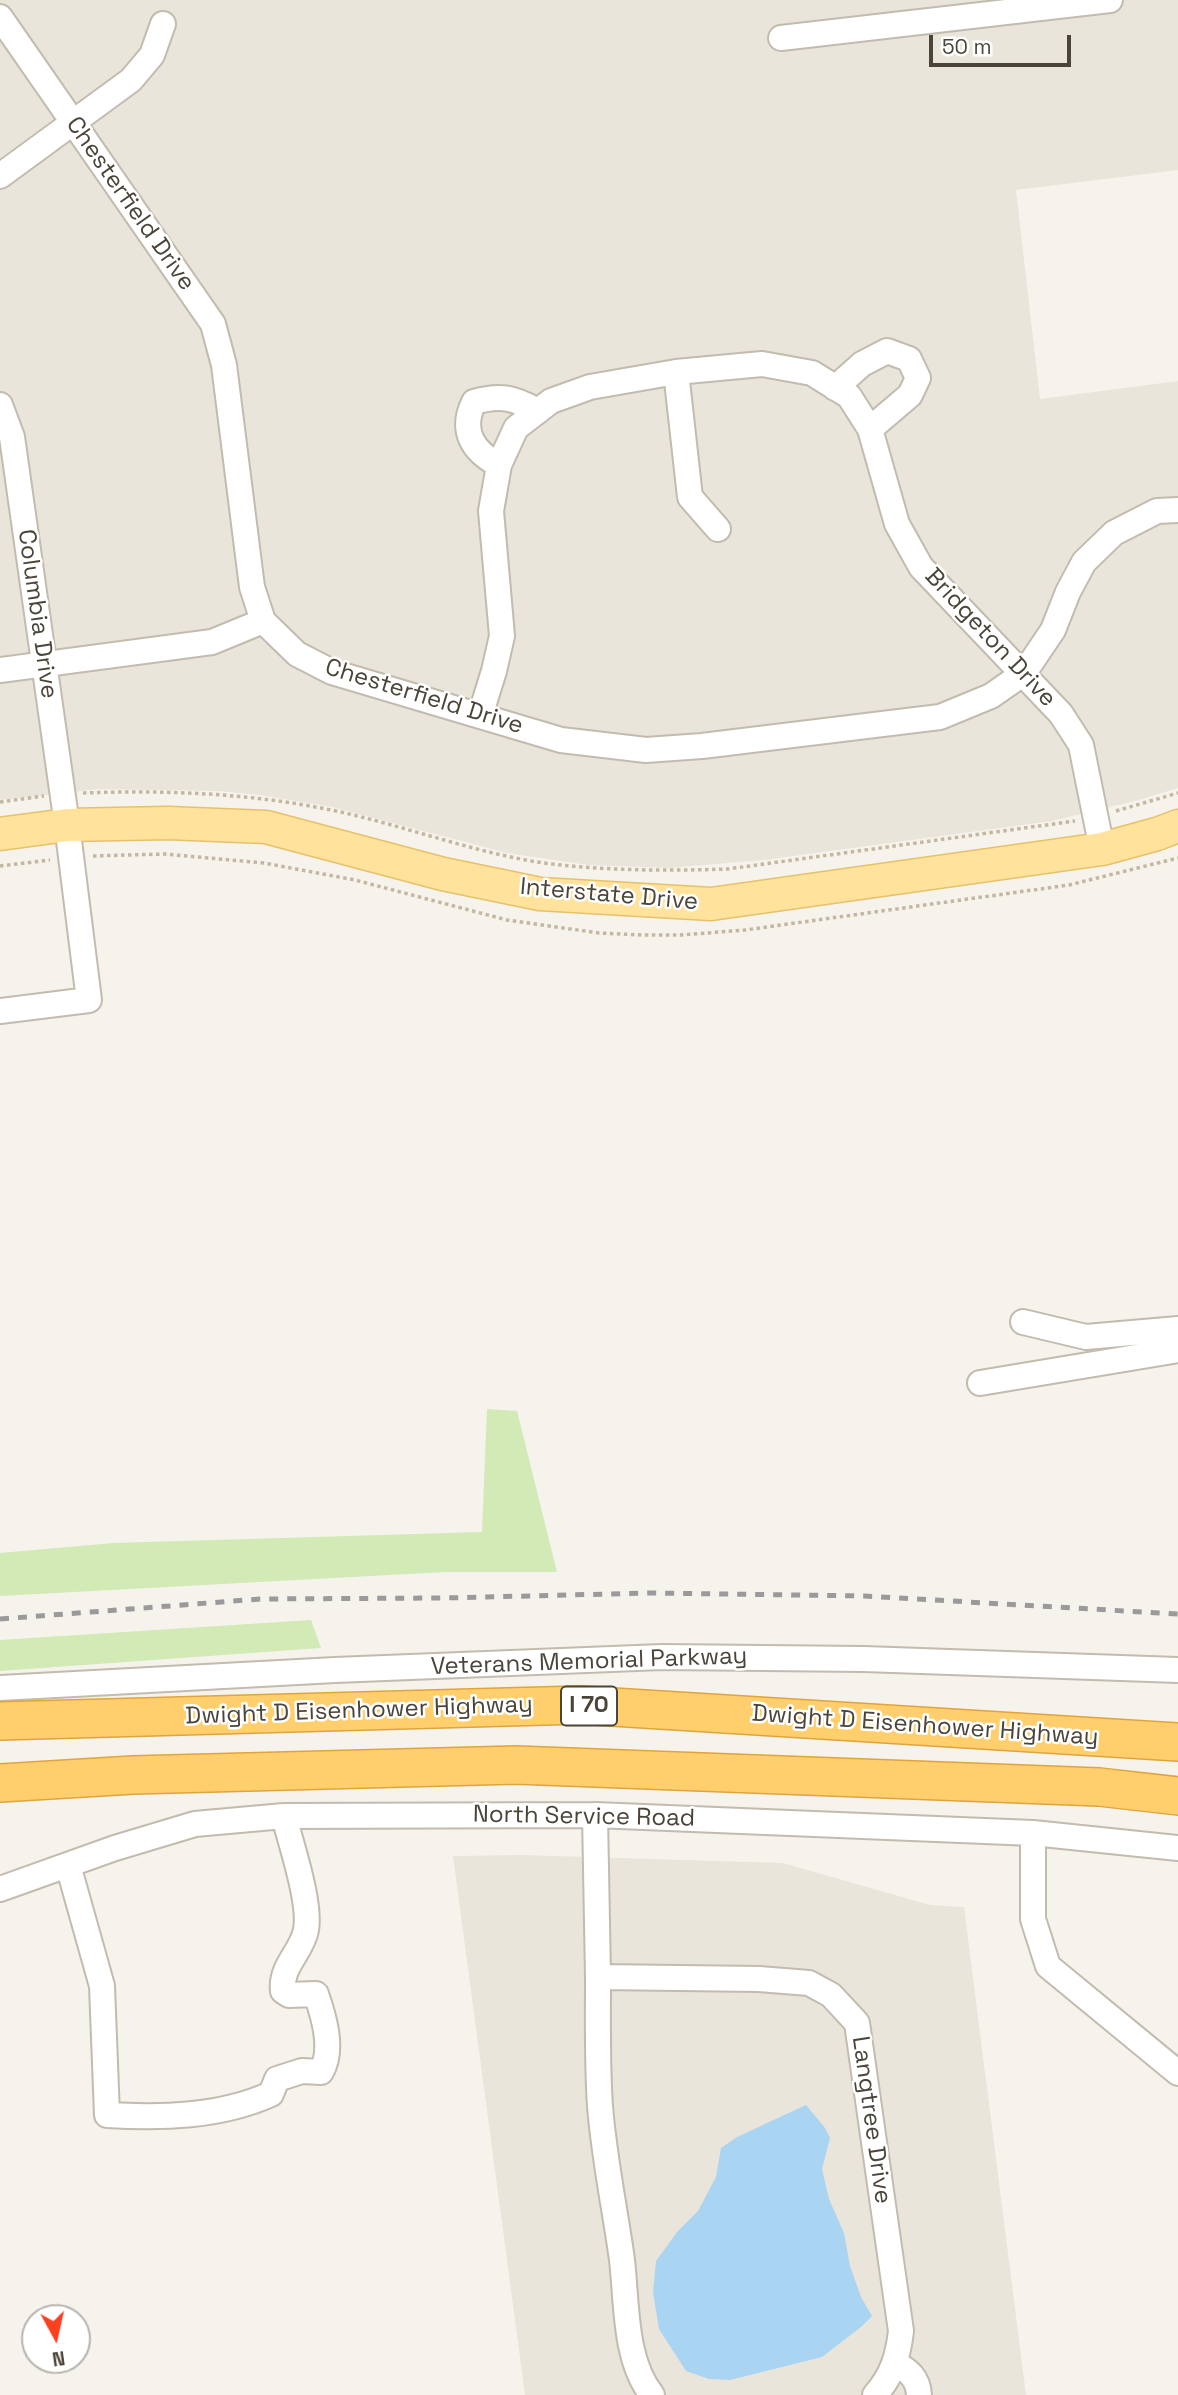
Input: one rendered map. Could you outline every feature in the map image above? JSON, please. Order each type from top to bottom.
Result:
[{"type":"highway","name":"Dwight D Eisenhower Highway","points":[[0,1721],[580,1705],[1178,1742]]},
{"type":"highway","name":"Dwight D Eisenhower Highway","points":[[0,1783],[133,1775],[516,1765],[1099,1787],[1178,1796]]},
{"type":"main road","name":"Interstate Drive","points":[[0,834],[67,825],[266,827],[443,874],[540,894],[711,904],[1102,849],[1178,826]]},
{"type":"street","points":[[781,38],[1110,0]]},
{"type":"street","name":"Chesterfield Drive","points":[[0,17],[213,324],[223,365],[251,587],[263,621],[297,654],[332,671],[561,740],[646,750],[702,746],[940,717],[991,696],[1024,673],[1054,630],[1068,592],[1084,562],[1114,533],[1157,511],[1178,510]]},
{"type":"street","points":[[0,176],[131,80],[152,55],[163,24]]},
{"type":"street","points":[[835,388],[862,364],[887,351],[909,359],[918,378],[910,395],[870,429]]},
{"type":"street","name":"Bridgeton Drive","points":[[480,716],[502,636],[491,511],[499,465],[516,428],[551,401],[590,387],[676,372],[762,364],[812,373],[849,396],[870,429],[897,524],[922,567],[1061,714],[1081,745],[1102,849]]},
{"type":"street","points":[[676,372],[690,497],[718,529]]},
{"type":"street","points":[[499,465],[488,460],[478,450],[468,433],[467,415],[474,402],[492,396],[516,400],[538,411]]},
{"type":"street","name":"Columbia Drive","points":[[0,405],[12,437],[89,999],[0,1011]]},
{"type":"street","points":[[0,670],[212,642],[263,621]]},
{"type":"street","points":[[1023,1322],[1086,1337],[1178,1329]]},
{"type":"street","points":[[980,1383],[1178,1350]]},
{"type":"street","name":"Veterans Memorial Parkway","points":[[0,1688],[335,1670],[662,1657],[851,1659],[1178,1670]]},
{"type":"street","points":[[596,1815],[600,2105],[631,2342],[645,2386],[652,2395]]},
{"type":"street","name":"North Service Road","points":[[0,1889],[195,1824],[285,1816],[596,1815],[1033,1833],[1178,1848]]},
{"type":"street","points":[[68,1865],[102,1986],[107,2115],[195,2115],[246,2105],[271,2094],[277,2079],[302,2071],[321,2071],[328,2060],[323,2013],[316,1994],[289,1995],[283,1991],[282,1980],[306,1932],[306,1909],[285,1816]]},
{"type":"street","points":[[1033,1833],[1033,1919],[1048,1966],[1178,2073]]},
{"type":"street","name":"Langtree Drive","points":[[598,1976],[759,1979],[809,1983],[831,1995],[857,2023],[901,2331],[891,2374],[875,2395]]},
{"type":"street","points":[[895,2363],[911,2372],[919,2395]]},
{"type":"path","points":[[0,802],[63,794],[181,792],[279,800],[329,809],[502,856],[613,869],[661,870],[728,869],[1096,818],[1178,793]]},
{"type":"path","points":[[0,866],[53,860]]},
{"type":"shaded area","points":[[0,0],[1178,0],[1178,170],[1016,190],[1040,399],[1178,381],[1178,788],[1052,821],[764,860],[669,868],[588,865],[507,853],[332,807],[260,795],[219,791],[99,789],[0,800]]},
{"type":"shaded area","points":[[522,1855],[783,1863],[930,1905],[964,1907],[1026,2395],[525,2395],[453,1856]]},
{"type":"green space","points":[[487,1409],[517,1411],[557,1572],[445,1572],[0,1596],[0,1553],[113,1543],[482,1532]]},
{"type":"green space","points":[[311,1620],[321,1648],[0,1671],[0,1640]]},
{"type":"water","points":[[806,2105],[830,2138],[822,2169],[829,2199],[844,2233],[850,2266],[861,2297],[872,2316],[822,2357],[730,2380],[709,2379],[686,2371],[659,2329],[653,2292],[656,2261],[678,2231],[698,2211],[716,2177],[721,2148],[737,2137]]},
{"type":"railway","points":[[0,1619],[260,1599],[652,1593],[864,1596],[1178,1614]]}]
